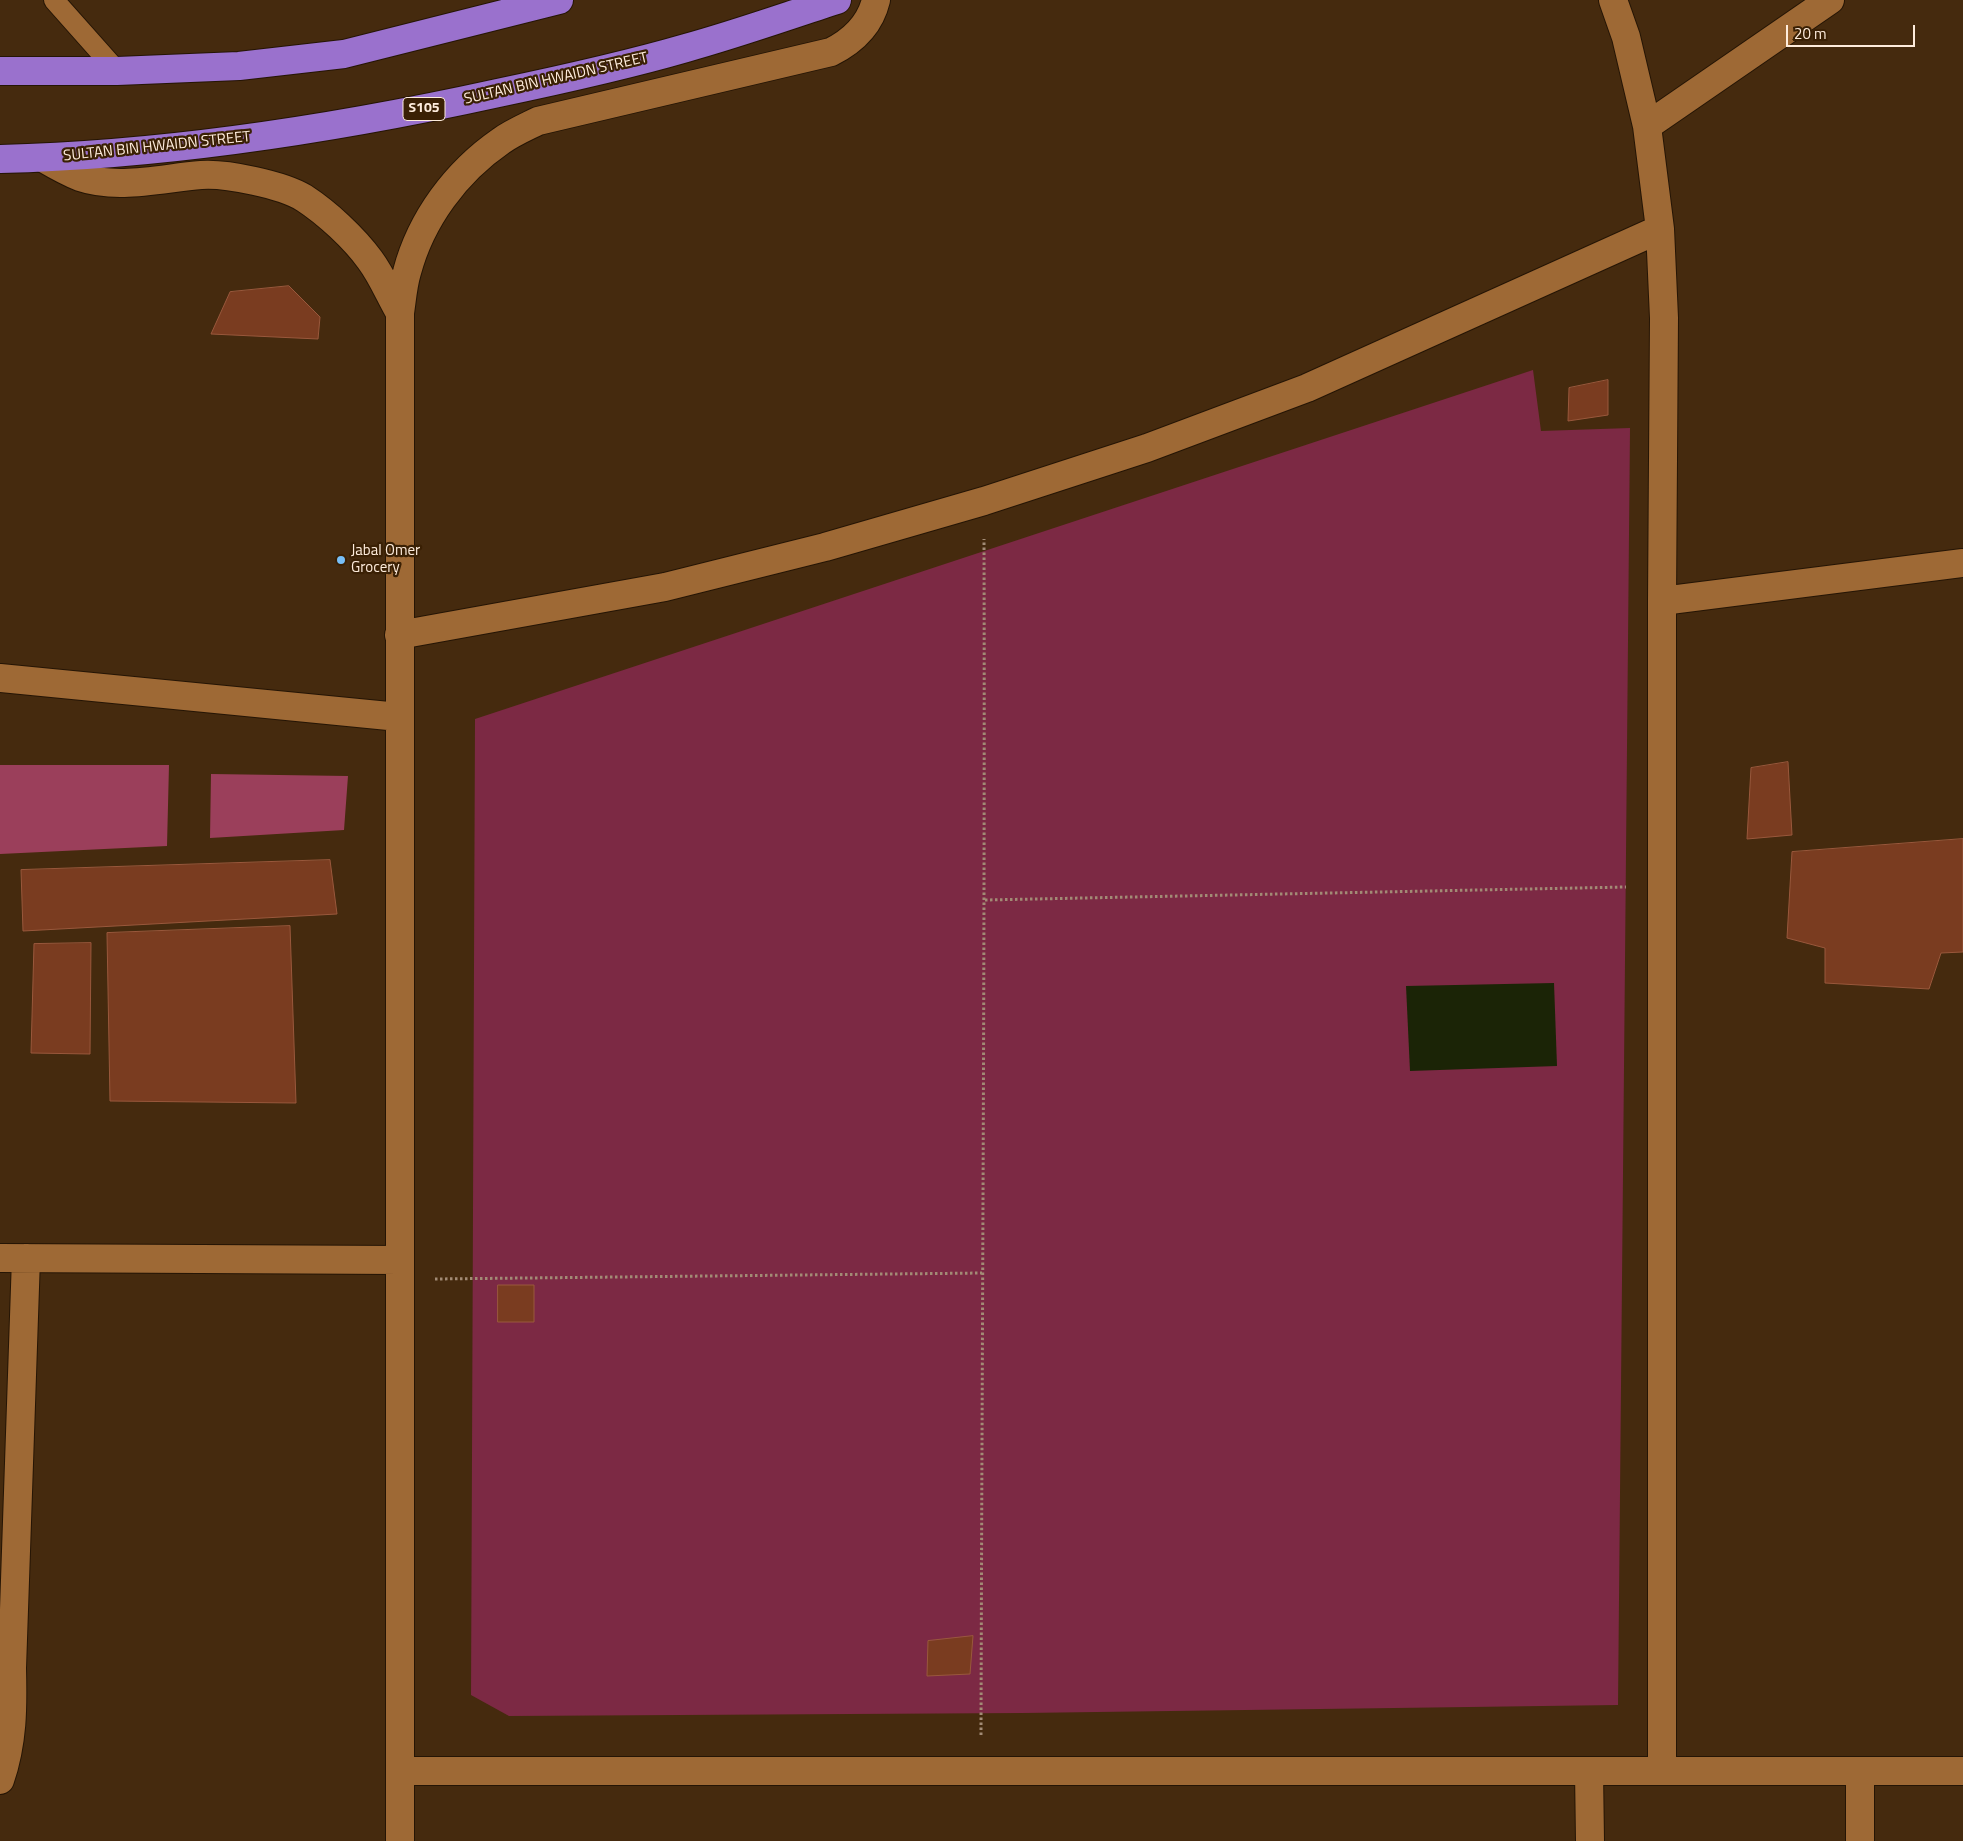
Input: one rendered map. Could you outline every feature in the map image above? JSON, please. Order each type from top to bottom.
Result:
[{"type":"highway","name":"SULTAN BIN HWAIDN STREET","points":[[0,159],[43,158],[220,143],[412,112],[546,83],[685,49],[837,0]]},
{"type":"highway","points":[[0,71],[117,71],[239,66],[344,54],[551,1]]},
{"type":"street","points":[[400,1841],[400,313],[407,272],[421,233],[448,192],[470,167],[502,140],[538,121],[831,52],[846,44],[862,29],[874,11],[876,0]]},
{"type":"street","points":[[1613,0],[1626,37],[1647,126],[1660,229],[1664,318],[1662,601],[1662,1771]]},
{"type":"street","points":[[1647,126],[1830,0]]},
{"type":"street","points":[[43,158],[82,178],[109,183],[204,175],[255,180],[303,198],[343,230],[371,261],[400,313]]},
{"type":"street","points":[[399,635],[665,587],[825,547],[984,501],[1147,448],[1307,388],[1660,229]]},
{"type":"street","points":[[1662,601],[1963,563]]},
{"type":"street","points":[[0,678],[399,716]]},
{"type":"street","points":[[0,1780],[6,1762],[12,1730],[13,1258],[400,1270]]},
{"type":"street","points":[[400,1771],[1963,1771]]},
{"type":"street","points":[[1590,1771],[1590,1841]]},
{"type":"street","points":[[1860,1771],[1860,1841]]},
{"type":"lane","points":[[54,0],[117,71]]},
{"type":"path","points":[[981,1771],[985,900],[984,501]]},
{"type":"path","points":[[985,900],[1662,886]]},
{"type":"path","points":[[400,1270],[982,1273]]},
{"type":"shaded area","points":[[1533,370],[1541,431],[1630,428],[1618,1705],[1023,1713],[509,1716],[471,1695],[475,719]]},
{"type":"shaded area","points":[[0,765],[169,765],[167,846],[0,854]]},
{"type":"shaded area","points":[[211,774],[348,776],[344,830],[210,838]]},
{"type":"shaded area","points":[[1554,983],[1557,1066],[1410,1071],[1406,986]]},
{"type":"building","points":[[289,286],[320,317],[318,339],[211,334],[230,292]]},
{"type":"building","points":[[1608,380],[1608,415],[1568,421],[1569,388]]},
{"type":"building","points":[[1788,762],[1792,835],[1747,839],[1751,768]]},
{"type":"building","points":[[1963,839],[1963,952],[1941,953],[1929,989],[1825,983],[1825,948],[1787,938],[1792,852]]},
{"type":"building","points":[[330,860],[337,914],[23,931],[21,870]]},
{"type":"building","points":[[290,926],[296,1103],[110,1101],[107,933]]},
{"type":"building","points":[[91,943],[90,1054],[31,1053],[34,944]]},
{"type":"building","points":[[498,1285],[534,1285],[534,1322],[498,1322]]},
{"type":"building","points":[[973,1636],[970,1674],[927,1676],[928,1641]]},
{"type":"place","name":"Jabal Omer Grocery","points":[[341,560]]}]
